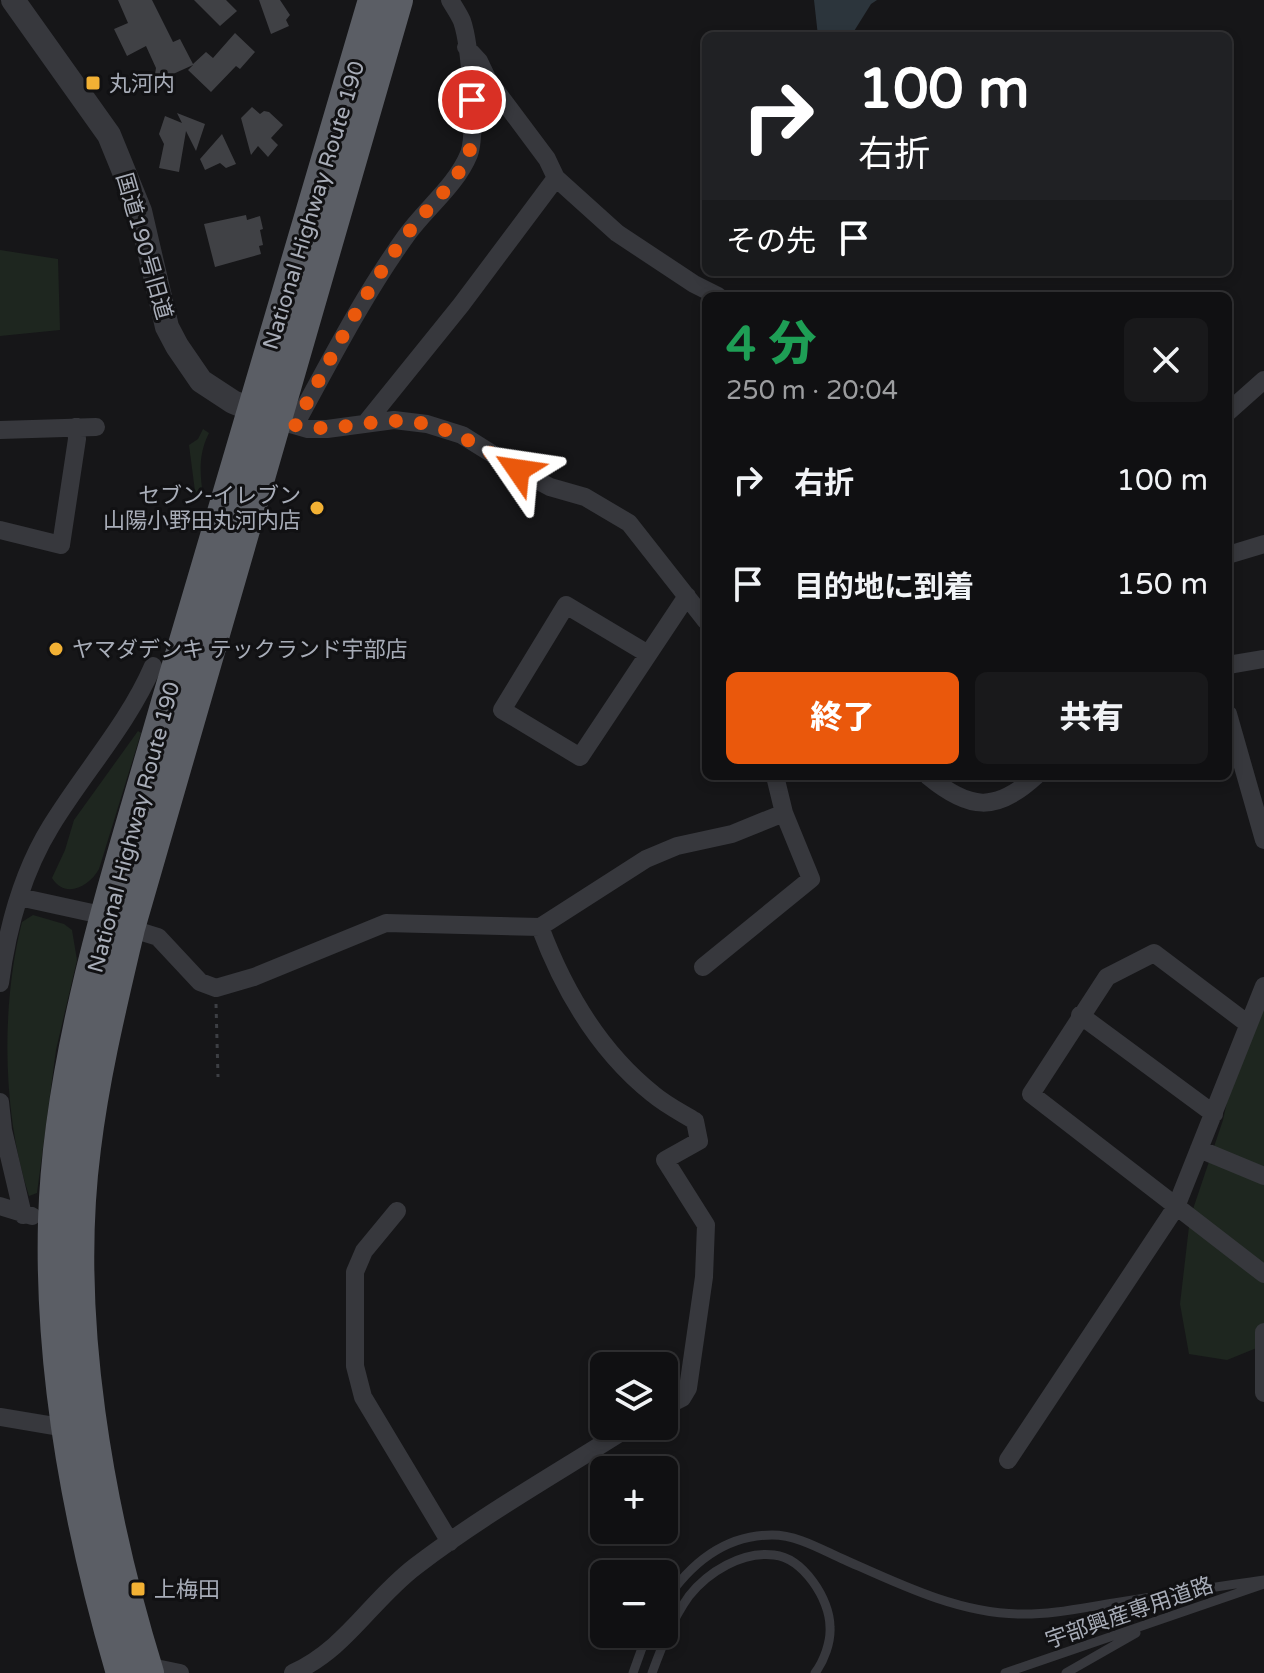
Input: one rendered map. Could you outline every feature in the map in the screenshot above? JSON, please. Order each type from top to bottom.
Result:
[{"type":"highway","name":"National Highway Route 190","points":[[274,419],[374,0]]},
{"type":"highway","name":"National Highway Route 190","points":[[138,1671],[116,1550],[80,1428],[82,1352],[52,1219],[85,1148],[117,922],[274,419],[397,0]]},
{"type":"street","name":"国道190号旧道","points":[[13,0],[88,104],[116,149],[140,211],[167,327],[177,346],[201,381],[274,419]]},
{"type":"street","points":[[450,0],[462,22],[466,47],[473,131],[469,153],[456,177],[408,233],[274,419],[327,429],[394,420],[427,424],[462,435],[550,487],[585,497],[629,523],[702,616]]},
{"type":"street","points":[[466,47],[547,159],[556,178],[617,233],[710,292]]},
{"type":"street","points":[[365,424],[461,305],[556,178]]},
{"type":"street","points":[[1232,408],[1264,380]]},
{"type":"street","points":[[0,530],[61,545],[77,439],[76,427]]},
{"type":"street","points":[[0,430],[96,427]]},
{"type":"street","points":[[1232,554],[1263,547]]},
{"type":"street","points":[[648,654],[566,605],[502,710],[580,757],[687,596]]},
{"type":"street","points":[[1232,664],[1264,659]]},
{"type":"street","points":[[0,983],[5,945],[19,897],[49,829],[128,714],[153,666]]},
{"type":"street","points":[[1232,727],[1263,829]]},
{"type":"street","points":[[703,967],[811,879],[784,813],[776,780]]},
{"type":"street","points":[[933,780],[949,793],[969,802],[988,804],[1004,800],[1032,780]]},
{"type":"street","points":[[19,897],[117,922],[158,937],[200,982],[216,988],[254,977],[386,923],[540,927],[646,859],[677,846],[732,834],[784,813]]},
{"type":"street","points":[[540,927],[553,964],[576,1006],[597,1035],[654,1095],[695,1121],[699,1141],[665,1160],[706,1225],[704,1277],[688,1388],[678,1400]]},
{"type":"street","points":[[1248,1024],[1154,953],[1107,977],[1031,1094],[1264,1274]]},
{"type":"street","points":[[1008,1460],[1176,1207],[1264,986]]},
{"type":"street","points":[[1080,1015],[1214,1114]]},
{"type":"street","points":[[0,1102],[3,1130],[52,1219]]},
{"type":"street","points":[[1199,1149],[1264,1176]]},
{"type":"street","points":[[0,1206],[52,1219]]},
{"type":"street","points":[[397,1211],[364,1251],[355,1272],[355,1366],[368,1407],[450,1542]]},
{"type":"street","points":[[1264,1332],[1264,1393]]},
{"type":"street","points":[[0,1417],[80,1428]]},
{"type":"street","points":[[293,1673],[330,1653],[392,1586],[450,1542],[609,1440]]},
{"type":"street","points":[[138,1671],[180,1673]]},
{"type":"lane","points":[[678,1582],[702,1558],[745,1537],[773,1535],[797,1538],[918,1592],[984,1611],[1016,1615],[1075,1610],[1264,1582]]},
{"type":"lane","points":[[652,1673],[668,1631],[691,1594],[710,1575],[746,1556],[775,1554],[796,1564],[814,1583],[826,1605],[830,1627],[827,1647],[815,1673]]},
{"type":"lane","name":"宇部興産専用道路","points":[[1005,1673],[1264,1582]]},
{"type":"lane","points":[[1066,1673],[1156,1622]]},
{"type":"lane","points":[[633,1673],[642,1648]]},
{"type":"path","points":[[216,988],[218,1077]]},
{"type":"shaded area","points":[[814,0],[877,0],[871,4],[854,32],[818,32]]},
{"type":"shaded area","points":[[0,250],[58,259],[60,330],[0,336]]},
{"type":"shaded area","points":[[203,429],[209,433],[201,464],[203,496],[196,499],[189,445],[198,439]]},
{"type":"shaded area","points":[[138,731],[141,733],[99,869],[83,885],[63,888],[52,878],[74,820]]},
{"type":"shaded area","points":[[33,915],[64,924],[72,930],[77,960],[56,1050],[37,1193],[29,1196],[20,1164],[9,1095],[8,1023],[10,988],[22,922]]},
{"type":"shaded area","points":[[1264,989],[1264,1345],[1227,1360],[1189,1354],[1180,1304],[1190,1218],[1223,1120],[1246,1015]]},
{"type":"building","points":[[118,0],[152,0],[173,42],[180,39],[193,64],[206,52],[213,58],[235,33],[255,52],[240,69],[236,66],[211,92],[188,70],[193,65],[162,79],[155,74],[156,68],[146,46],[127,56],[114,29],[128,23]]},
{"type":"building","points":[[194,0],[226,0],[237,11],[220,26]]},
{"type":"building","points":[[259,0],[280,0],[290,15],[286,20],[289,26],[271,34]]},
{"type":"building","points":[[252,107],[260,114],[269,112],[283,125],[271,138],[278,145],[268,157],[258,146],[251,155],[241,118]]},
{"type":"building","points":[[177,113],[205,124],[196,151],[186,131],[179,172],[159,168],[164,144],[159,134],[165,116],[182,123]]},
{"type":"building","points":[[222,134],[236,164],[226,168],[220,163],[205,170],[200,159]]},
{"type":"building","points":[[246,215],[247,220],[260,216],[263,229],[260,230],[261,254],[215,267],[204,224]]},
{"type":"place","name":"丸河内","points":[[93,83]]},
{"type":"place","name":"セブン-イレブン 山陽小野田丸河内店","points":[[317,508]]},
{"type":"place","name":"ヤマダデンキ テックランド宇部店","points":[[56,649]]},
{"type":"place","name":"上梅田","points":[[138,1589]]},
{"type":"route","points":[[472,100],[473,131],[469,153],[456,177],[408,233],[366,295],[295,425],[327,429],[394,420],[427,424],[462,435],[518,470]]}]
